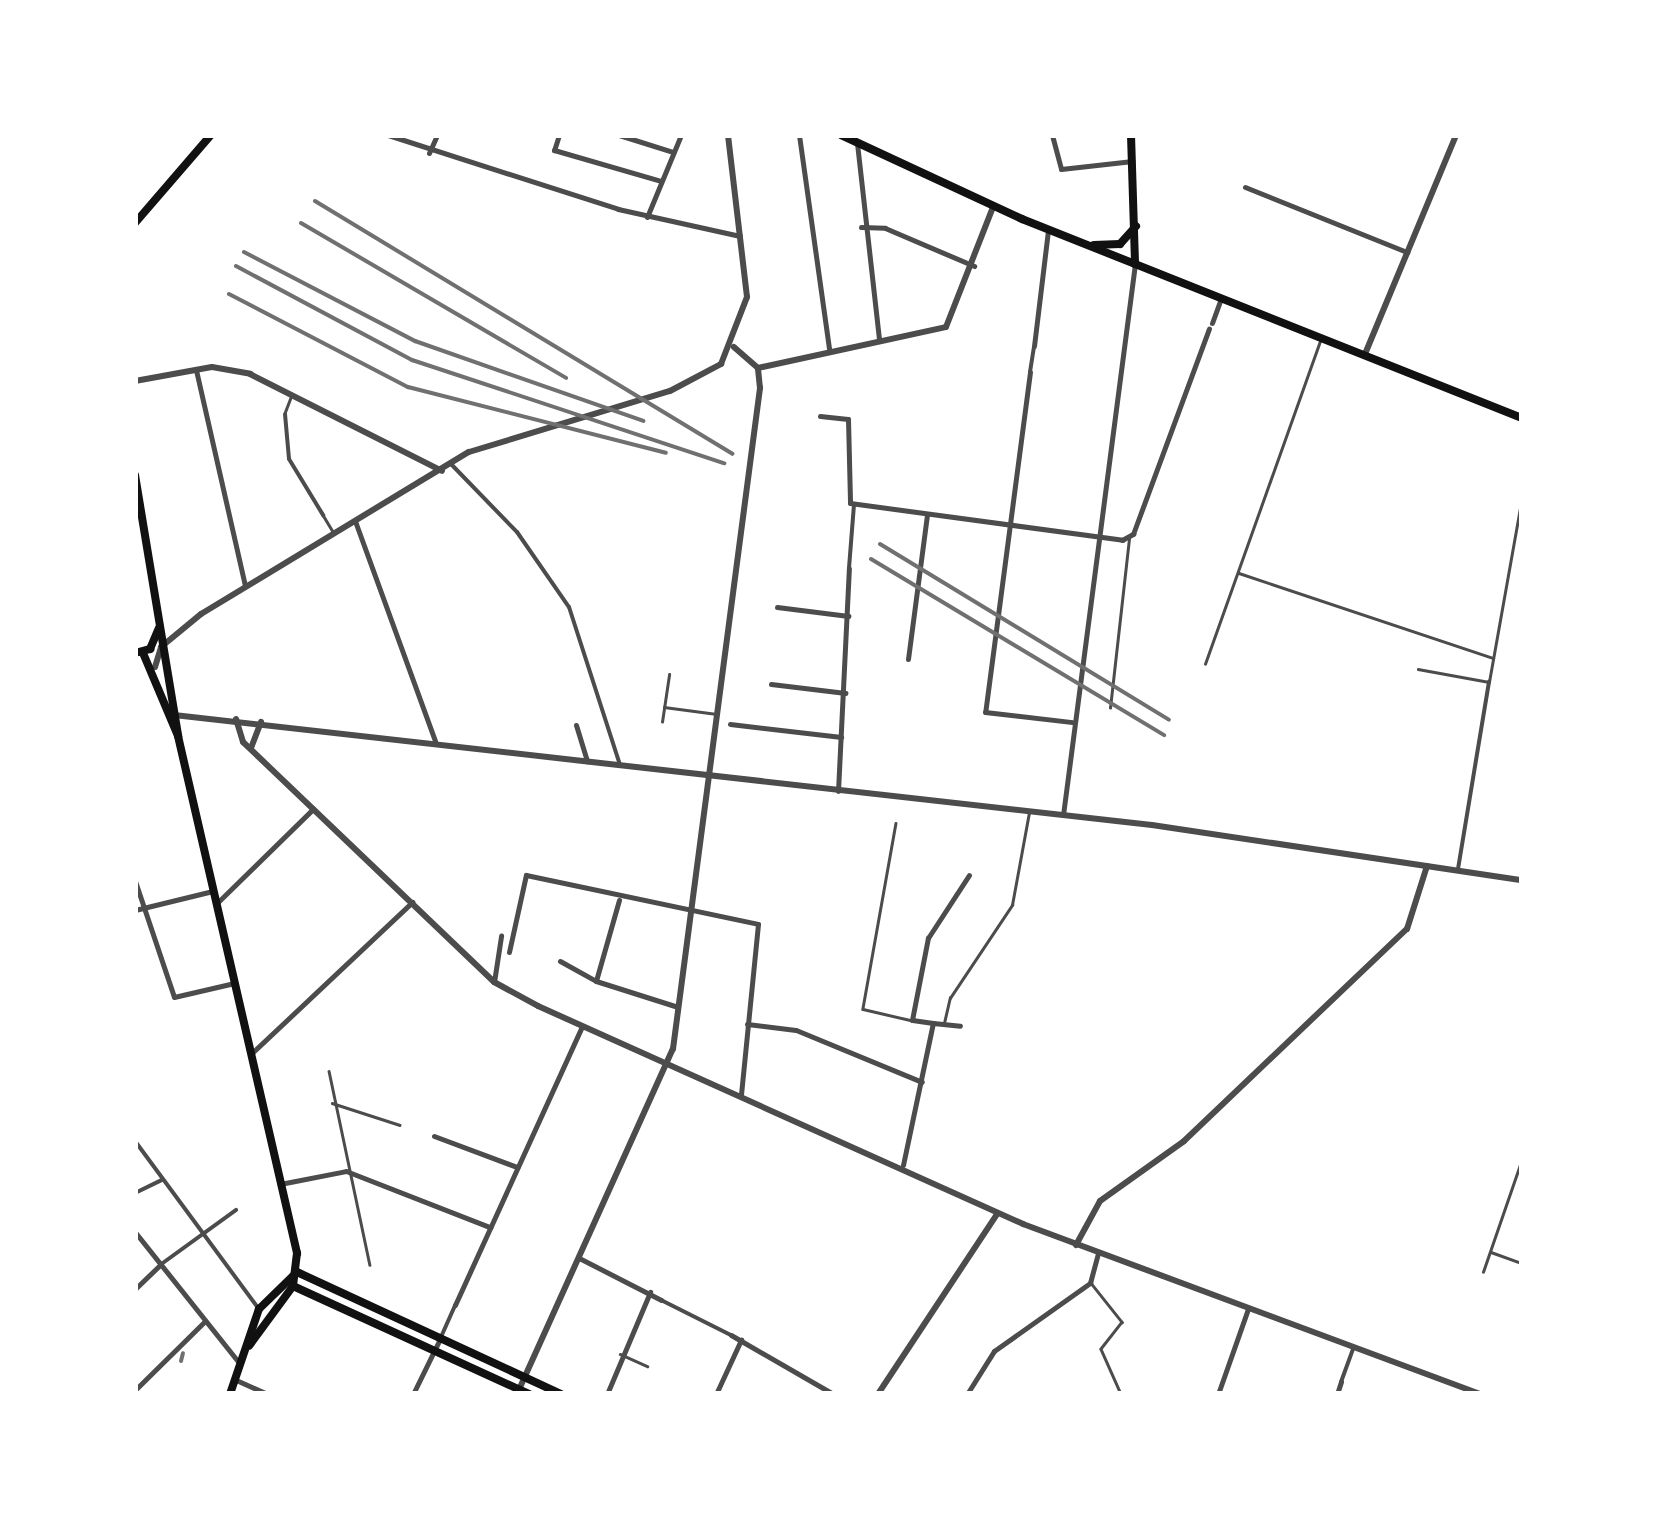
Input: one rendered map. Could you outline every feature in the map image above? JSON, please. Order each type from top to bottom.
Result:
[{"type":"main road","points":[[139,221],[211,135]]},
{"type":"main road","points":[[841,135],[1048,230],[1522,418]]},
{"type":"main road","points":[[1131,135],[1135,264]]},
{"type":"main road","points":[[1085,244],[1120,244],[1136,226]]},
{"type":"main road","points":[[135,476],[180,716],[178,736]]},
{"type":"main road","points":[[150,553],[160,631],[139,653],[155,667],[166,715],[178,736],[237,982],[297,1272],[293,1286],[249,1346]]},
{"type":"main road","points":[[230,1394],[259,1310],[297,1272]]},
{"type":"main road","points":[[297,1272],[561,1394]]},
{"type":"main road","points":[[293,1286],[529,1394]]},
{"type":"street","points":[[388,135],[429,153],[647,217],[740,236]]},
{"type":"street","points":[[429,153],[437,135]]},
{"type":"street","points":[[558,135],[554,150],[661,181]]},
{"type":"street","points":[[619,135],[674,152]]},
{"type":"street","points":[[647,217],[680,135]]},
{"type":"street","points":[[155,667],[165,644],[245,586],[451,464],[512,434],[669,391],[708,375],[734,347],[747,297],[728,135]]},
{"type":"street","points":[[799,135],[829,349]]},
{"type":"street","points":[[1052,135],[1055,168],[1133,161]]},
{"type":"street","points":[[1365,354],[1456,135]]},
{"type":"street","points":[[857,143],[861,227],[880,339]]},
{"type":"street","points":[[1245,186],[1407,252]]},
{"type":"street","points":[[758,368],[829,349],[942,328],[957,314],[994,207]]},
{"type":"street","points":[[861,227],[884,228],[974,266]]},
{"type":"street","points":[[1048,230],[985,712],[1072,722]]},
{"type":"street","points":[[1063,814],[1075,688],[1135,264]]},
{"type":"street","points":[[854,504],[1128,538],[1222,297]]},
{"type":"street","points":[[734,347],[758,368]]},
{"type":"street","points":[[135,380],[226,368],[292,393],[442,472]]},
{"type":"street","points":[[518,1392],[668,1063],[712,777],[758,368]]},
{"type":"street","points":[[196,370],[245,586]]},
{"type":"street","points":[[284,414],[289,460],[323,515]]},
{"type":"street","points":[[820,416],[848,419],[846,494],[854,504],[838,791]]},
{"type":"street","points":[[451,464],[518,532],[568,607],[620,765]]},
{"type":"street","points":[[908,659],[927,514]]},
{"type":"street","points":[[355,521],[435,741]]},
{"type":"street","points":[[778,607],[848,616]]},
{"type":"street","points":[[167,658],[174,637]]},
{"type":"street","points":[[1458,870],[1489,682]]},
{"type":"street","points":[[771,684],[845,692]]},
{"type":"street","points":[[166,715],[236,719],[712,777],[1063,814],[1522,880]]},
{"type":"street","points":[[236,719],[251,749],[494,982],[581,1028],[903,1164],[997,1214],[1479,1394]]},
{"type":"street","points":[[251,749],[262,722]]},
{"type":"street","points":[[730,724],[842,737]]},
{"type":"street","points":[[576,726],[587,762]]},
{"type":"street","points":[[219,902],[315,808]]},
{"type":"street","points":[[1076,1245],[1100,1201],[1184,1141],[1406,930],[1427,866]]},
{"type":"street","points":[[960,1026],[912,1020],[930,933],[969,874]]},
{"type":"street","points":[[509,952],[526,875],[618,900],[758,924],[741,1094]]},
{"type":"street","points":[[135,882],[171,994],[237,982]]},
{"type":"street","points":[[135,910],[216,890]]},
{"type":"street","points":[[596,981],[618,900]]},
{"type":"street","points":[[250,1054],[412,902]]},
{"type":"street","points":[[494,982],[501,936]]},
{"type":"street","points":[[560,961],[596,981],[678,1008]]},
{"type":"street","points":[[903,1164],[933,1022]]},
{"type":"street","points":[[748,1024],[796,1030],[922,1082]]},
{"type":"street","points":[[413,1394],[581,1028]]},
{"type":"street","points":[[434,1136],[517,1167]]},
{"type":"street","points":[[135,1141],[259,1310],[273,1313]]},
{"type":"street","points":[[280,1184],[346,1171],[490,1226]]},
{"type":"street","points":[[135,1192],[162,1180]]},
{"type":"street","points":[[135,1289],[236,1210]]},
{"type":"street","points":[[878,1394],[997,1214]]},
{"type":"street","points":[[135,1232],[242,1366]]},
{"type":"street","points":[[967,1394],[994,1351],[1090,1283],[1098,1253]]},
{"type":"street","points":[[581,1259],[730,1334],[834,1394]]},
{"type":"street","points":[[607,1394],[620,1354],[650,1292]]},
{"type":"street","points":[[1218,1394],[1248,1309]]},
{"type":"street","points":[[135,1390],[205,1321]]},
{"type":"street","points":[[716,1394],[741,1340]]},
{"type":"street","points":[[1336,1394],[1353,1348]]},
{"type":"street","points":[[236,1380],[268,1394]]},
{"type":"lane","points":[[1204,664],[1321,337]]},
{"type":"lane","points":[[284,414],[292,393]]},
{"type":"lane","points":[[1418,670],[1489,682],[1522,498]]},
{"type":"lane","points":[[323,515],[335,534]]},
{"type":"lane","points":[[1110,708],[1128,538]]},
{"type":"lane","points":[[1238,572],[1493,658]]},
{"type":"lane","points":[[662,722],[669,675]]},
{"type":"lane","points":[[664,707],[718,714]]},
{"type":"lane","points":[[944,1024],[950,998],[1012,905],[1029,811]]},
{"type":"lane","points":[[896,823],[862,1009],[912,1020]]},
{"type":"lane","points":[[329,1071],[331,1103],[370,1265]]},
{"type":"lane","points":[[331,1103],[400,1125]]},
{"type":"lane","points":[[1483,1272],[1522,1158]]},
{"type":"lane","points":[[1490,1252],[1522,1263]]},
{"type":"lane","points":[[1090,1283],[1122,1322],[1101,1349],[1120,1394]]},
{"type":"lane","points":[[620,1354],[648,1366]]},
{"type":"railway","points":[[315,201],[732,454]]},
{"type":"railway","points":[[301,223],[566,378]]},
{"type":"railway","points":[[244,252],[415,341],[643,421]]},
{"type":"railway","points":[[236,266],[412,360],[724,463]]},
{"type":"railway","points":[[229,294],[408,387],[666,453]]},
{"type":"railway","points":[[880,544],[1169,720]]},
{"type":"railway","points":[[871,559],[1164,735]]},
{"type":"railway","points":[[181,1361],[183,1353]]}]
